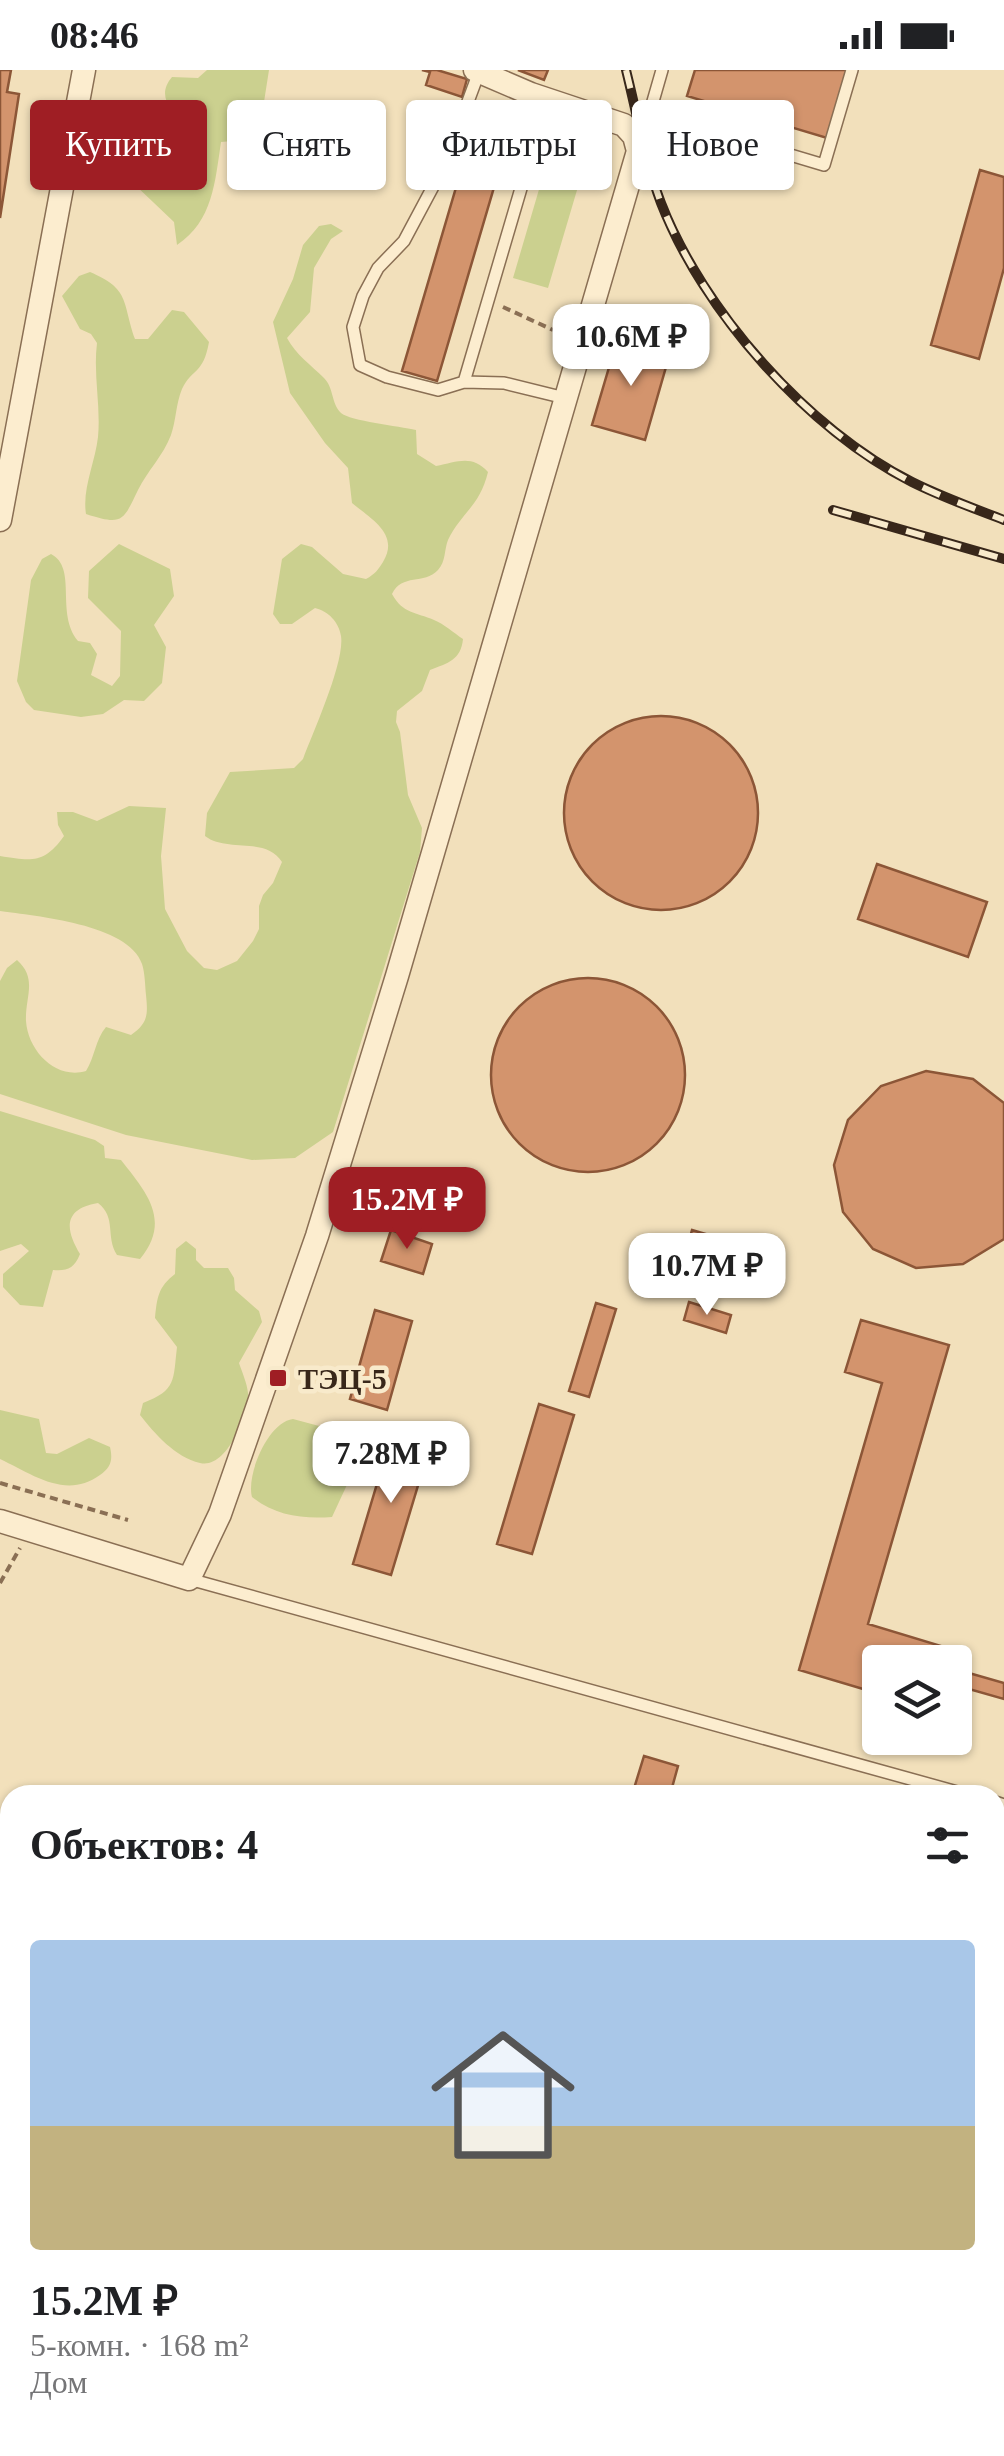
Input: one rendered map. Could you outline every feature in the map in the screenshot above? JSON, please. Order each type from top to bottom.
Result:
[{"type":"street","points":[[0,520],[84,70]]},
{"type":"street","points":[[477,71],[624,125],[632,134]]},
{"type":"street","points":[[0,1521],[189,1579],[220,1514],[317,1236],[403,958],[632,171]]},
{"type":"lane","points":[[653,100],[662,70]]},
{"type":"lane","points":[[794,156],[824,165],[852,70]]},
{"type":"lane","points":[[477,71],[444,166],[404,241],[378,268],[363,296],[353,328],[360,365],[387,377],[438,390],[464,382],[504,383],[565,398]]},
{"type":"lane","points":[[464,382],[521,190]]},
{"type":"lane","points":[[189,1579],[932,1785]]},
{"type":"path","points":[[488,301],[553,330]]},
{"type":"path","points":[[0,1483],[128,1520]]},
{"type":"path","points":[[0,1583],[29,1530]]},
{"type":"green space","points":[[207,70],[269,70],[264,100],[227,100],[227,141],[221,142],[210,200],[198,224],[177,245],[174,222],[140,190],[207,190],[207,100],[166,100],[165,96],[172,77],[198,78]]},
{"type":"green space","points":[[539,190],[577,190],[548,288],[513,278]]},
{"type":"green space","points":[[331,224],[343,231],[331,239],[314,268],[310,312],[287,338],[327,382],[341,413],[416,430],[417,454],[436,466],[470,461],[488,472],[480,493],[448,540],[438,570],[401,584],[392,594],[405,609],[438,622],[463,639],[456,656],[430,670],[422,691],[397,711],[408,795],[422,828],[420,852],[333,1132],[295,1158],[252,1160],[126,1135],[0,1094],[0,981],[17,960],[29,981],[26,1021],[32,1043],[46,1061],[64,1071],[86,1071],[106,1027],[131,1035],[144,1022],[147,1008],[142,964],[134,950],[119,940],[79,924],[0,911],[0,856],[29,859],[50,852],[64,836],[57,812],[73,812],[97,821],[129,806],[166,808],[161,856],[165,909],[187,951],[204,968],[217,970],[237,961],[253,941],[259,929],[263,895],[282,862],[266,849],[224,844],[205,836],[207,813],[230,772],[294,768],[303,759],[341,648],[338,626],[324,612],[315,608],[292,624],[280,624],[273,614],[282,559],[301,544],[312,547],[343,574],[366,579],[383,562],[388,543],[375,521],[352,503],[348,468],[290,393],[273,322],[293,279],[303,245],[319,226]]},
{"type":"green space","points":[[90,272],[112,284],[123,298],[135,339],[148,339],[172,310],[184,312],[209,342],[201,366],[182,389],[168,443],[129,509],[115,520],[86,514],[87,486],[98,437],[97,343],[91,334],[80,329],[62,296],[79,276]]},
{"type":"green space","points":[[119,544],[170,569],[174,596],[154,625],[166,647],[162,683],[144,701],[124,700],[103,714],[81,717],[34,710],[17,681],[31,580],[42,559],[51,554],[59,561],[71,630],[78,641],[90,643],[97,654],[91,675],[112,686],[120,676],[121,631],[88,598],[89,571]]},
{"type":"green space","points":[[0,1111],[95,1140],[104,1146],[105,1158],[121,1160],[146,1195],[155,1219],[154,1232],[140,1259],[117,1255],[104,1209],[98,1203],[87,1206],[70,1221],[80,1254],[73,1266],[53,1270],[43,1307],[20,1305],[3,1287],[3,1274],[29,1251],[21,1244],[0,1251]]},
{"type":"green space","points":[[186,1241],[196,1249],[196,1260],[204,1268],[228,1268],[235,1290],[259,1311],[262,1322],[239,1363],[248,1393],[245,1413],[227,1449],[210,1463],[191,1460],[174,1450],[140,1415],[143,1403],[168,1388],[173,1376],[177,1347],[155,1318],[159,1293],[175,1274],[176,1249]]},
{"type":"green space","points":[[0,1410],[39,1419],[46,1453],[57,1454],[89,1438],[110,1447],[109,1466],[87,1482],[62,1485],[0,1459]]},
{"type":"green space","points":[[293,1419],[360,1437],[359,1459],[332,1517],[290,1515],[252,1497],[252,1476],[267,1439],[284,1422]]},
{"type":"building","points":[[0,70],[11,70],[7,92],[19,94],[0,218]]},
{"type":"building","points":[[422,70],[467,79],[462,97],[426,85],[430,72]]},
{"type":"building","points":[[518,70],[548,70],[544,80]]},
{"type":"building","points":[[695,70],[847,70],[827,138],[794,128],[794,100],[700,100],[687,96]]},
{"type":"building","points":[[980,170],[1004,177],[1004,268],[979,359],[931,345]]},
{"type":"building","points":[[455,190],[493,190],[437,381],[402,371]]},
{"type":"building","points":[[618,337],[670,353],[645,440],[592,425]]},
{"type":"building","points":[[661,716],[698,723],[730,744],[751,776],[758,813],[751,850],[730,882],[698,903],[661,910],[624,903],[592,882],[571,850],[564,813],[571,776],[592,744],[624,723]]},
{"type":"building","points":[[877,864],[987,902],[968,957],[858,919]]},
{"type":"building","points":[[588,978],[625,985],[657,1006],[678,1038],[685,1075],[678,1112],[657,1144],[625,1165],[588,1172],[551,1165],[519,1144],[498,1112],[491,1075],[498,1038],[519,1006],[551,985]]},
{"type":"building","points":[[926,1071],[973,1079],[1004,1103],[1004,1239],[963,1264],[916,1268],[873,1249],[843,1212],[834,1165],[848,1120],[881,1086]]},
{"type":"building","points":[[391,1230],[432,1244],[423,1274],[381,1261]]},
{"type":"building","points":[[692,1230],[760,1250],[752,1279],[684,1259]]},
{"type":"building","points":[[689,1302],[731,1315],[726,1333],[684,1320]]},
{"type":"building","points":[[596,1303],[616,1309],[589,1397],[569,1391]]},
{"type":"building","points":[[375,1310],[412,1321],[387,1410],[350,1399]]},
{"type":"building","points":[[861,1320],[949,1345],[868,1624],[938,1645],[862,1645],[862,1689],[799,1670],[882,1383],[845,1372]]},
{"type":"building","points":[[539,1404],[574,1415],[532,1554],[497,1544]]},
{"type":"building","points":[[391,1437],[429,1449],[391,1575],[353,1564]]},
{"type":"building","points":[[972,1674],[1004,1683],[1004,1699],[972,1690]]},
{"type":"building","points":[[644,1756],[678,1766],[673,1785],[635,1785]]},
{"type":"railway","points":[[626,70],[655,187],[680,244],[703,285],[763,364],[835,432],[873,460],[923,487],[1004,520]]},
{"type":"railway","points":[[833,510],[1004,559]]},
{"type":"place","name":"ТЭЦ-5","points":[[278,1378]]}]
